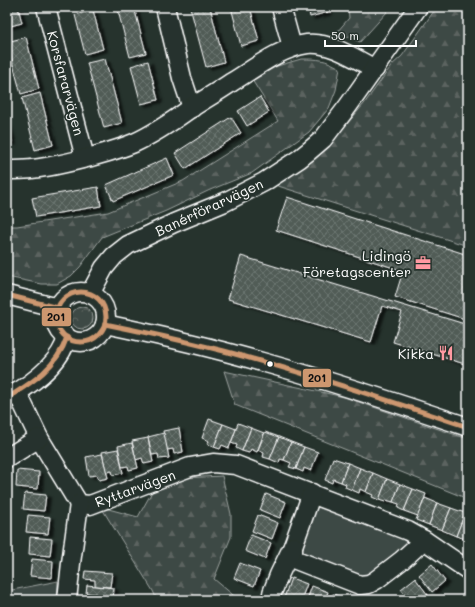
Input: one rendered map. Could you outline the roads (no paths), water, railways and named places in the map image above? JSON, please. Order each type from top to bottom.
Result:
[{"type":"street","name":"Korsfararvägen","points":[[46,7],[86,158]]},
{"type":"street","points":[[164,7],[182,78],[192,108]]},
{"type":"street","points":[[281,7],[292,47]]},
{"type":"street","name":"Banérförarvägen","points":[[90,294],[104,268],[114,256],[128,245],[174,223],[225,202],[264,182],[300,159],[323,139],[375,69],[418,7]]},
{"type":"street","points":[[7,170],[52,167],[116,150],[135,143],[168,124],[271,58],[292,47],[308,44],[319,44],[335,48],[375,69]]},
{"type":"street","points":[[81,292],[90,294],[96,297],[103,304],[106,314],[105,324],[99,334],[90,340],[81,342],[72,340],[63,334],[58,325],[58,308],[63,300],[72,294],[81,292]]},
{"type":"street","points":[[7,295],[58,308]]},
{"type":"street","points":[[105,324],[181,340],[261,361],[341,385],[468,427]]},
{"type":"street","points":[[12,395],[35,380],[52,365],[66,345],[68,337]]},
{"type":"street","name":"Ryttarvägen","points":[[12,395],[79,504],[90,505],[190,467],[213,463],[236,465],[408,531],[468,570]]},
{"type":"street","points":[[7,458],[39,438]]},
{"type":"street","points":[[272,593],[293,546],[312,494]]},
{"type":"street","points":[[68,600],[71,562],[79,504]]},
{"type":"street","points":[[293,546],[293,556],[296,560],[360,585],[369,584],[376,580],[402,560],[424,540]]},
{"type":"place","name":"Lidingö Företagscenter","points":[[423,263]]},
{"type":"place","name":"Kikka","points":[[446,353]]}]
